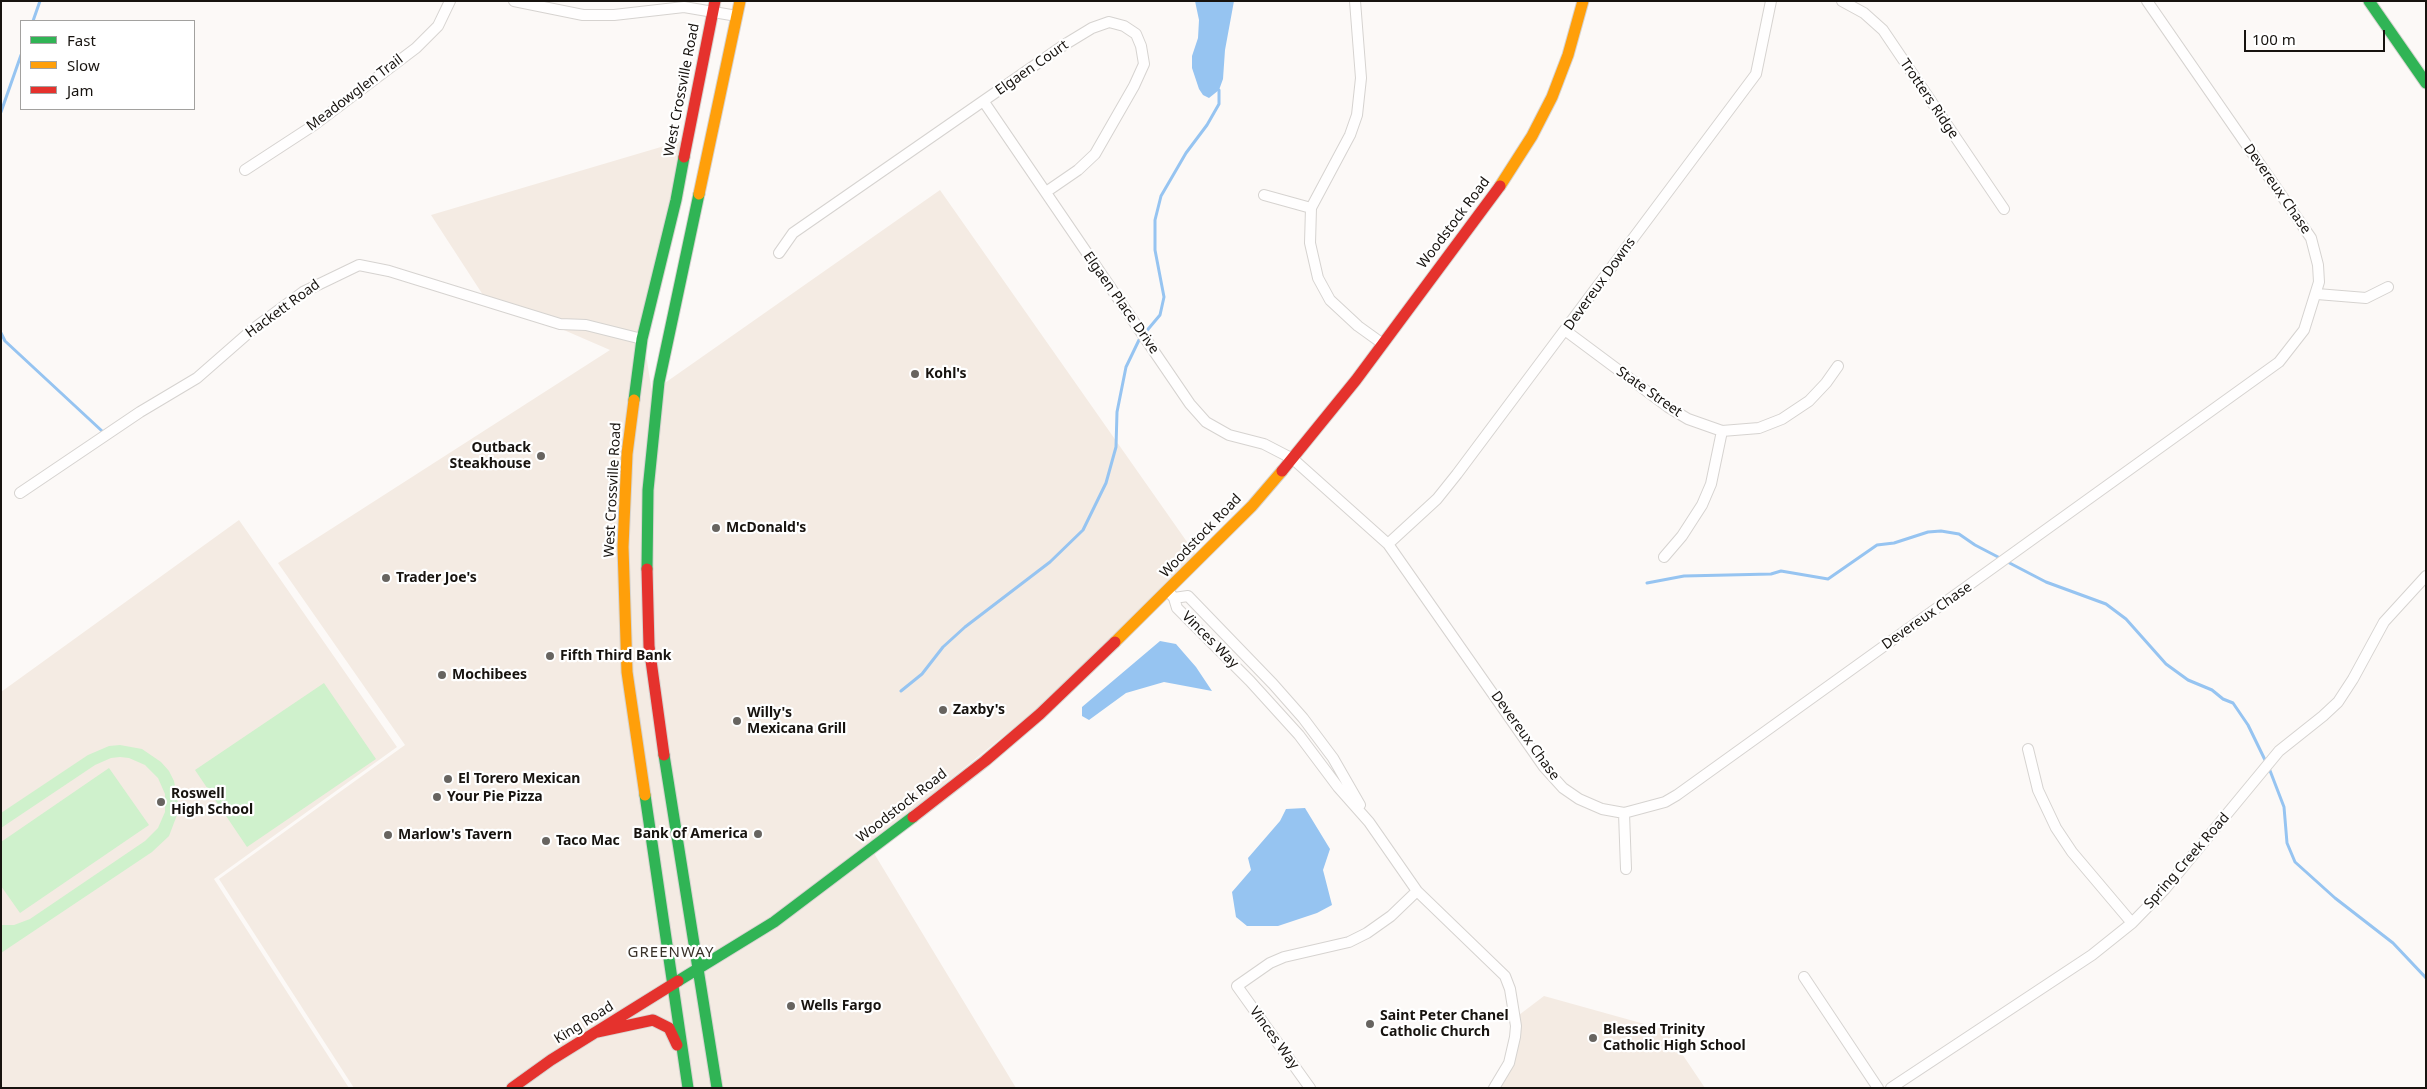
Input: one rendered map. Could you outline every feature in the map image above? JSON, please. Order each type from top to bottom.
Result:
[{"type":"main road","points":[[717,1088],[668,787],[650,646],[647,587],[648,490],[659,382],[740,1]]},
{"type":"main road","name":"Woodstock Road","points":[[673,985],[774,922],[816,892],[984,761],[1040,714],[1171,595],[1293,459],[1383,344],[1509,174],[1532,136],[1552,97],[1568,55],[1583,1]]},
{"type":"main road","points":[[2369,1],[2426,83]]},
{"type":"main road","name":"West Crossville Road","points":[[673,985],[627,672],[623,547],[626,454],[642,339],[676,200],[693,104],[714,6]]},
{"type":"main road","points":[[673,985],[688,1088]]},
{"type":"main road","name":"King Road","points":[[512,1088],[673,985]]},
{"type":"main road","points":[[597,1032],[653,1020],[669,1028],[684,1058]]},
{"type":"street","name":"Meadowglen Trail","points":[[245,170],[314,125],[416,48],[438,26],[450,1]]},
{"type":"street","points":[[514,1],[583,15],[614,15],[684,7],[714,6],[737,16]]},
{"type":"street","points":[[1355,1],[1361,78],[1356,115],[1350,135],[1311,208],[1310,243],[1318,278],[1330,300],[1358,326],[1383,344]]},
{"type":"street","name":"Devereux Downs","points":[[1388,544],[1437,499],[1566,331],[1756,74],[1771,1]]},
{"type":"street","name":"Trotters Ridge","points":[[1842,1],[1864,13],[1883,30],[2004,209]]},
{"type":"street","name":"Devereux Chase","points":[[1293,459],[1388,544],[1544,767],[1563,788],[1579,799],[1602,809],[1624,813],[1665,802],[1677,796],[2279,362],[2304,330],[2317,294],[2318,265],[2312,238],[2147,1]]},
{"type":"street","name":"Elgaen Court","points":[[779,253],[793,233],[1092,28],[1109,22],[1124,26],[1136,34],[1141,46],[1144,64],[1134,86],[1094,154],[1078,170],[1046,192]]},
{"type":"street","name":"Elgaen Place Drive","points":[[984,102],[1190,404],[1206,422],[1229,435],[1264,444],[1293,459]]},
{"type":"street","points":[[1264,195],[1311,208]]},
{"type":"street","name":"Hackett Road","points":[[20,493],[140,412],[197,378],[252,330],[303,292],[359,265],[389,271],[560,324],[586,325],[642,339]]},
{"type":"street","points":[[2317,294],[2366,298],[2388,287]]},
{"type":"street","name":"State Street","points":[[1566,331],[1668,407],[1688,419],[1722,431],[1759,428],[1782,418],[1809,401],[1826,383],[1838,366]]},
{"type":"street","points":[[1664,557],[1682,536],[1702,505],[1711,484],[1722,431]]},
{"type":"street","name":"Spring Creek Road","points":[[1891,1088],[2092,955],[2132,923],[2165,889],[2279,751],[2338,702],[2353,679],[2384,622],[2426,576]]},
{"type":"street","name":"Vinces Way","points":[[1369,822],[1334,758],[1288,701],[1249,657],[1188,596],[1171,595],[1177,608],[1250,681],[1299,735],[1338,786],[1369,822],[1417,891],[1505,976],[1510,989],[1516,1037],[1509,1063],[1494,1088]]},
{"type":"street","points":[[2028,749],[2038,790],[2056,828],[2072,852],[2132,923]]},
{"type":"street","points":[[1624,813],[1626,869]]},
{"type":"street","name":"Vinces Way","points":[[1310,1088],[1237,986],[1270,963],[1284,957],[1349,942],[1367,933],[1391,916],[1417,891]]},
{"type":"street","points":[[1804,977],[1878,1088]]},
{"type":"shaded area","points":[[688,139],[642,330],[652,392],[940,190],[1199,559],[1105,654],[869,845],[1016,1088],[354,1088],[219,879],[405,745],[278,563],[610,350],[483,295],[431,215]]},
{"type":"shaded area","name":"Roswell High School","points":[[239,520],[397,747],[214,879],[349,1088],[1,1088],[1,692]]},
{"type":"shaded area","name":"Blessed Trinity Catholic High School","points":[[1544,996],[1666,1030],[1705,1088],[1495,1088],[1514,1046],[1515,1018]]},
{"type":"green space","points":[[324,683],[376,759],[247,847],[195,770]]},
{"type":"green space","points":[[120,745],[142,749],[161,762],[169,771],[174,781],[178,803],[177,815],[169,836],[152,852],[1,953],[1,925],[14,925],[30,919],[145,841],[158,828],[165,812],[165,794],[158,778],[145,765],[129,758],[120,757],[111,758],[95,765],[1,828],[1,813],[88,755],[109,746]]},
{"type":"green space","points":[[109,768],[149,825],[20,913],[1,886],[1,842]]},
{"type":"water","points":[[1195,1],[1234,1],[1225,50],[1223,79],[1219,90],[1209,98],[1203,95],[1199,89],[1192,68],[1192,56],[1198,38],[1199,20]]},
{"type":"water","points":[[1160,641],[1176,644],[1196,667],[1212,691],[1164,682],[1126,693],[1089,720],[1082,716],[1082,707]]},
{"type":"water","points":[[1305,808],[1330,849],[1323,870],[1332,905],[1317,913],[1278,926],[1247,926],[1236,917],[1232,892],[1251,870],[1248,858],[1280,821],[1286,809]]},
{"type":"waterway","points":[[33,20],[40,1]]},
{"type":"waterway","points":[[1,112],[20,58]]},
{"type":"waterway","points":[[901,691],[922,674],[943,647],[965,627],[1050,562],[1083,530],[1106,483],[1116,447],[1117,412],[1126,367],[1139,340],[1160,315],[1164,297],[1155,250],[1155,220],[1161,196],[1186,153],[1207,125],[1219,104],[1219,90]]},
{"type":"waterway","points":[[1,333],[5,341],[102,431]]},
{"type":"waterway","points":[[1647,583],[1684,576],[1771,574],[1781,571],[1828,579],[1877,545],[1894,543],[1928,532],[1941,531],[1959,534],[1975,545],[2046,582],[2106,604],[2126,619],[2166,664],[2188,680],[2212,690],[2223,699],[2233,703],[2248,725],[2266,762]]},
{"type":"waterway","points":[[2269,768],[2284,807],[2287,843],[2295,862],[2335,898],[2393,943],[2426,978]]},
{"type":"traffic: fast","points":[[2369,1],[2426,83]]},
{"type":"traffic: fast","points":[[634,400],[642,339],[676,200],[684,157]]},
{"type":"traffic: fast","points":[[647,569],[648,490],[659,382],[699,194]]},
{"type":"traffic: fast","points":[[664,755],[717,1088]]},
{"type":"traffic: fast","points":[[645,795],[688,1088]]},
{"type":"traffic: fast","points":[[678,981],[774,922],[913,817]]},
{"type":"traffic: slow","points":[[699,194],[740,1]]},
{"type":"traffic: slow","points":[[1500,186],[1532,136],[1552,97],[1568,55],[1583,1]]},
{"type":"traffic: slow","points":[[634,400],[627,454],[623,547],[627,672],[645,795]]},
{"type":"traffic: slow","points":[[1115,642],[1252,506],[1282,471]]},
{"type":"traffic: jam","points":[[684,157],[715,1]]},
{"type":"traffic: jam","points":[[1282,471],[1356,380],[1500,186]]},
{"type":"traffic: jam","points":[[647,569],[649,646],[664,755]]},
{"type":"traffic: jam","points":[[913,817],[985,761],[1040,714],[1115,642]]},
{"type":"traffic: jam","points":[[512,1088],[551,1060],[678,981]]},
{"type":"traffic: jam","points":[[597,1032],[653,1020],[669,1028],[677,1045]]},
{"type":"place","name":"Kohl's","points":[[915,374]]},
{"type":"place","name":"Outback Steakhouse","points":[[541,456]]},
{"type":"place","name":"McDonald's","points":[[716,528]]},
{"type":"place","name":"Trader Joe's","points":[[386,578]]},
{"type":"place","name":"Fifth Third Bank","points":[[550,656]]},
{"type":"place","name":"Mochibees","points":[[442,675]]},
{"type":"place","name":"Zaxby's","points":[[943,710]]},
{"type":"place","name":"Willy's Mexicana Grill","points":[[737,721]]},
{"type":"place","name":"El Torero Mexican","points":[[448,779]]},
{"type":"place","name":"Your Pie Pizza","points":[[437,797]]},
{"type":"place","name":"Roswell High School","points":[[161,802]]},
{"type":"place","name":"Bank of America","points":[[758,834]]},
{"type":"place","name":"Marlow's Tavern","points":[[388,835]]},
{"type":"place","name":"Taco Mac","points":[[546,841]]},
{"type":"place","name":"Wells Fargo","points":[[791,1006]]},
{"type":"place","name":"Saint Peter Chanel Catholic Church","points":[[1370,1024]]},
{"type":"place","name":"Blessed Trinity Catholic High School","points":[[1593,1038]]},
{"type":"district","name":"GREENWAY","points":[[671,953]]}]
